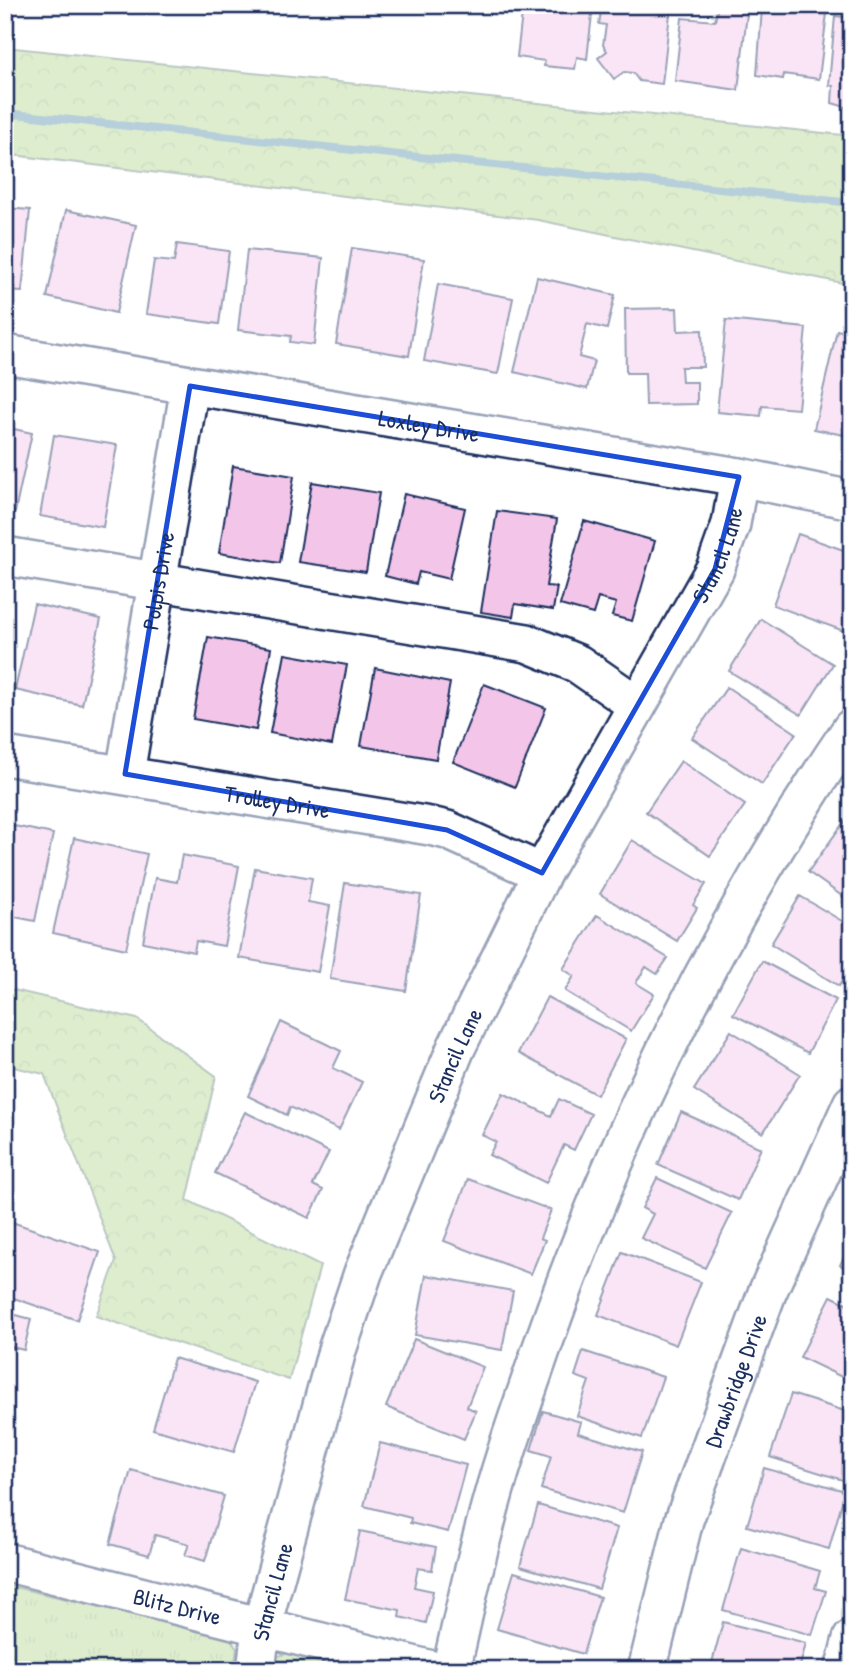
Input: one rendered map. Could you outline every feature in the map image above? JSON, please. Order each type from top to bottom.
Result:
[{"type":"street","name":"Loxley Drive","points":[[5,354],[739,477],[852,500]]},
{"type":"street","name":"Polpis Drive","points":[[125,774],[190,386]]},
{"type":"street","name":"Stancil Lane","points":[[256,1670],[261,1629],[338,1347],[363,1273],[456,1048],[541,873],[715,569],[731,524],[739,477]]},
{"type":"street","points":[[5,556],[527,643],[578,664],[637,705]]},
{"type":"street","points":[[451,1670],[485,1524],[522,1404],[574,1254],[605,1180],[657,1066],[729,928],[767,859],[852,728]]},
{"type":"street","name":"Trolley Drive","points":[[5,757],[125,774],[447,830],[541,873]]},
{"type":"street","name":"Drawbridge Drive","points":[[647,1670],[693,1494],[767,1293],[852,1104]]},
{"type":"street","name":"Blitz Drive","points":[[5,1562],[261,1629],[432,1670]]},
{"type":"street","points":[[844,1670],[852,1639]]},
{"type":"highlighted area","points":[[190,386],[739,477],[715,569],[542,873],[447,830],[125,774]]},
{"type":"green space","points":[[5,47],[852,136],[852,285],[538,220],[5,154]]},
{"type":"green space","points":[[5,988],[137,1019],[216,1076],[187,1200],[320,1266],[289,1380],[96,1316],[116,1261],[44,1074],[5,1065]]},
{"type":"green space","points":[[5,1585],[228,1636],[237,1648],[234,1670],[5,1670]]},
{"type":"green space","points":[[295,1651],[373,1670],[273,1670],[275,1657]]},
{"type":"building","points":[[523,5],[593,5],[587,59],[577,57],[575,69],[544,66],[545,61],[517,57]]},
{"type":"building","points":[[602,5],[671,5],[662,84],[639,81],[633,73],[624,72],[614,79],[598,58],[607,51],[603,45],[606,25],[599,24]]},
{"type":"building","points":[[718,5],[748,5],[738,90],[675,81],[682,18],[715,21]]},
{"type":"building","points":[[762,8],[788,11],[791,8],[827,13],[819,79],[784,74],[783,79],[757,75]]},
{"type":"building","points":[[835,16],[852,18],[852,109],[832,103],[833,86],[829,85]]},
{"type":"building","points":[[5,208],[30,210],[22,292],[5,291]]},
{"type":"building","points":[[66,210],[136,225],[116,313],[47,297]]},
{"type":"building","points":[[177,244],[229,251],[219,324],[146,314],[154,260],[174,262]]},
{"type":"building","points":[[352,248],[424,259],[409,356],[336,344]]},
{"type":"building","points":[[247,250],[323,258],[314,345],[290,342],[291,336],[238,330]]},
{"type":"building","points":[[537,277],[615,295],[607,329],[587,324],[579,357],[594,361],[587,389],[514,372]]},
{"type":"building","points":[[438,284],[513,298],[498,374],[424,361]]},
{"type":"building","points":[[677,308],[678,331],[702,330],[703,367],[681,367],[682,382],[697,382],[697,404],[646,405],[645,373],[626,373],[625,309]]},
{"type":"building","points":[[726,320],[806,328],[798,409],[762,406],[761,416],[717,412]]},
{"type":"building","points":[[837,330],[852,334],[852,417],[848,416],[844,435],[814,429]]},
{"type":"building","points":[[5,427],[32,433],[15,512],[5,510]]},
{"type":"building","points":[[54,435],[117,445],[103,527],[40,516]]},
{"type":"building","points":[[233,466],[294,476],[280,563],[219,553]]},
{"type":"building","points":[[312,482],[379,493],[366,572],[298,562]]},
{"type":"building","points":[[404,494],[465,508],[449,579],[419,572],[416,584],[385,576]]},
{"type":"building","points":[[497,511],[557,519],[546,586],[557,587],[553,610],[515,604],[513,617],[481,612]]},
{"type":"building","points":[[584,521],[655,541],[632,621],[612,616],[616,603],[598,598],[593,614],[560,605]]},
{"type":"building","points":[[798,534],[852,553],[852,625],[849,633],[773,605]]},
{"type":"building","points":[[5,599],[10,600],[5,629]]},
{"type":"building","points":[[34,604],[101,619],[82,705],[15,690]]},
{"type":"building","points":[[761,619],[833,664],[801,715],[729,671]]},
{"type":"building","points":[[208,637],[271,648],[256,730],[193,719]]},
{"type":"building","points":[[285,654],[347,665],[332,745],[270,733]]},
{"type":"building","points":[[375,668],[450,683],[436,759],[361,746]]},
{"type":"building","points":[[484,684],[546,708],[515,787],[453,762]]},
{"type":"building","points":[[727,687],[796,733],[762,784],[692,738]]},
{"type":"building","points":[[681,761],[745,805],[710,856],[646,812]]},
{"type":"building","points":[[844,822],[852,828],[852,903],[808,872]]},
{"type":"building","points":[[5,824],[53,834],[35,921],[5,915]]},
{"type":"building","points":[[74,838],[147,854],[126,949],[53,933]]},
{"type":"building","points":[[632,840],[706,884],[693,905],[697,908],[677,941],[600,894]]},
{"type":"building","points":[[182,855],[239,866],[224,946],[196,941],[194,952],[143,942],[155,878],[177,882]]},
{"type":"building","points":[[255,868],[312,878],[308,902],[330,906],[318,972],[239,958]]},
{"type":"building","points":[[345,883],[421,895],[406,991],[330,979]]},
{"type":"building","points":[[800,896],[852,927],[852,964],[839,986],[771,944]]},
{"type":"building","points":[[597,915],[668,958],[657,974],[646,967],[636,983],[654,994],[631,1031],[565,991],[574,976],[563,969]]},
{"type":"building","points":[[762,961],[836,1000],[808,1053],[733,1014]]},
{"type":"building","points":[[547,997],[626,1039],[597,1095],[518,1053]]},
{"type":"building","points":[[281,1022],[341,1051],[333,1068],[362,1082],[339,1130],[290,1107],[287,1115],[248,1096]]},
{"type":"building","points":[[731,1031],[800,1074],[763,1133],[694,1090]]},
{"type":"building","points":[[503,1093],[551,1116],[559,1099],[591,1114],[574,1150],[564,1145],[546,1183],[489,1155],[496,1142],[482,1135]]},
{"type":"building","points":[[245,1112],[329,1152],[313,1185],[323,1190],[309,1218],[215,1173]]},
{"type":"building","points":[[681,1112],[761,1148],[738,1200],[658,1165]]},
{"type":"building","points":[[657,1178],[732,1213],[705,1268],[641,1238],[653,1214],[642,1208]]},
{"type":"building","points":[[468,1179],[551,1210],[540,1238],[545,1240],[531,1274],[444,1241]]},
{"type":"building","points":[[6,1220],[100,1252],[77,1320],[5,1295]]},
{"type":"building","points":[[852,1241],[852,1271],[840,1265]]},
{"type":"building","points":[[622,1252],[701,1282],[676,1345],[598,1315]]},
{"type":"building","points":[[426,1275],[513,1291],[502,1350],[415,1335]]},
{"type":"building","points":[[831,1296],[852,1306],[852,1382],[800,1357]]},
{"type":"building","points":[[5,1312],[31,1319],[24,1350],[11,1347],[5,1369]]},
{"type":"building","points":[[414,1339],[483,1367],[467,1407],[476,1411],[464,1439],[386,1407]]},
{"type":"building","points":[[583,1351],[663,1377],[642,1438],[577,1416],[589,1381],[575,1376]]},
{"type":"building","points":[[174,1358],[255,1382],[234,1452],[153,1429]]},
{"type":"building","points":[[791,1394],[851,1413],[844,1432],[852,1435],[852,1483],[770,1457]]},
{"type":"building","points":[[543,1411],[581,1422],[578,1433],[642,1452],[623,1513],[541,1489],[551,1456],[531,1450]]},
{"type":"building","points":[[380,1443],[466,1465],[448,1532],[410,1523],[411,1518],[364,1506]]},
{"type":"building","points":[[764,1468],[845,1491],[829,1549],[747,1526]]},
{"type":"building","points":[[131,1470],[224,1496],[205,1561],[185,1555],[189,1544],[155,1535],[149,1555],[110,1544]]},
{"type":"building","points":[[538,1505],[617,1528],[599,1589],[520,1566]]},
{"type":"building","points":[[360,1531],[436,1547],[432,1570],[418,1568],[414,1587],[433,1591],[426,1623],[399,1617],[400,1610],[345,1599]]},
{"type":"building","points":[[741,1548],[820,1571],[815,1588],[826,1591],[812,1635],[723,1610]]},
{"type":"building","points":[[514,1572],[600,1597],[583,1654],[497,1629]]},
{"type":"building","points":[[723,1622],[806,1643],[799,1670],[710,1670]]},
{"type":"waterway","points":[[5,113],[852,203]]}]
